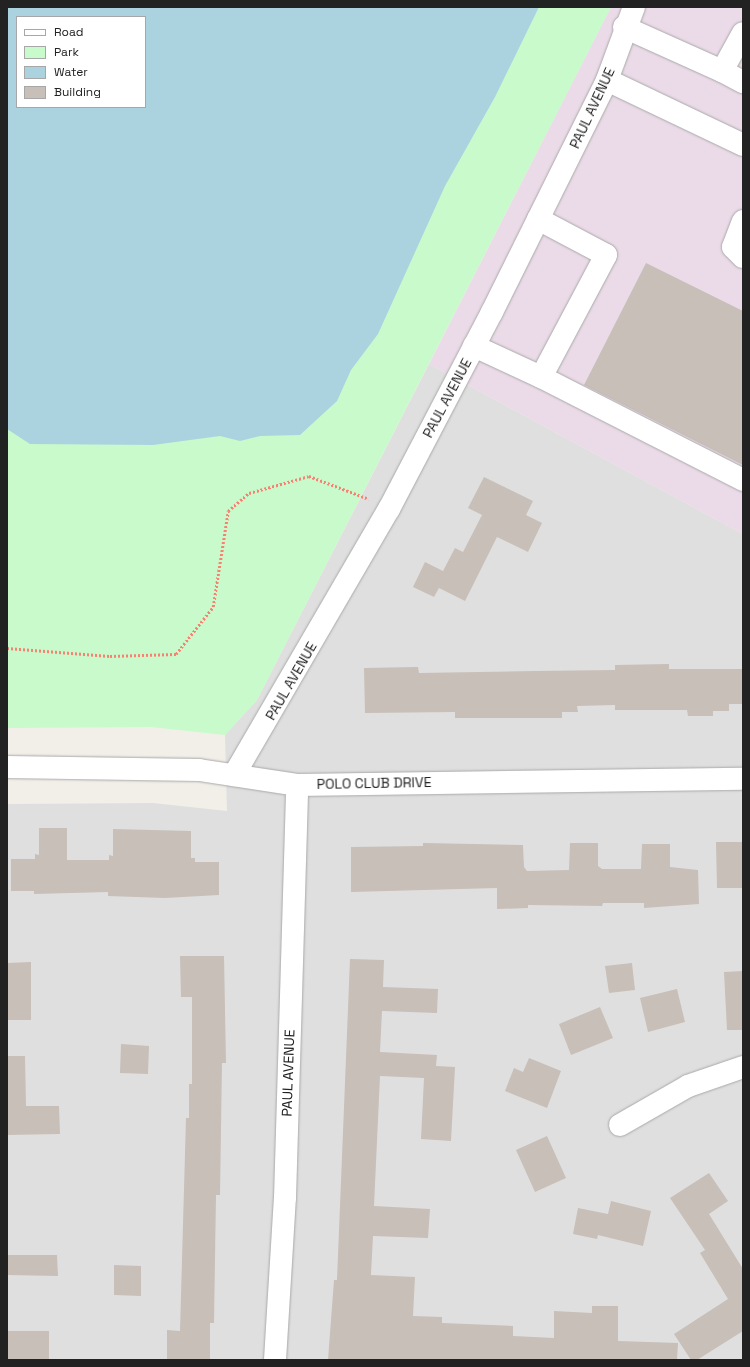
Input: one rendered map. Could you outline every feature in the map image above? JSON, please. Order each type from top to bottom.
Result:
[{"type":"street","name":"PAUL AVENUE","points":[[234,775],[389,509],[474,346],[607,80],[624,27],[634,7]]},
{"type":"street","points":[[624,27],[743,82]]},
{"type":"street","points":[[722,71],[743,33]]},
{"type":"street","points":[[607,80],[743,145]]},
{"type":"street","points":[[538,220],[606,255],[541,376]]},
{"type":"street","points":[[743,221],[734,247],[743,257]]},
{"type":"street","points":[[474,346],[541,376],[743,480]]},
{"type":"street","name":"POLO CLUB DRIVE","points":[[7,767],[133,766],[234,775],[297,785],[743,779]]},
{"type":"street","name":"PAUL AVENUE","points":[[275,1360],[285,1198],[297,785]]},
{"type":"street","points":[[620,1125],[688,1086],[743,1067]]},
{"type":"path","points":[[7,648],[110,656],[176,654],[213,607],[228,511],[250,493],[309,476],[389,509]]},
{"type":"shaded area","points":[[611,7],[743,7],[743,534],[429,364]]},
{"type":"shaded area","points":[[429,364],[743,534],[743,1360],[7,1360],[7,804],[153,803],[227,811],[225,735],[257,700]]},
{"type":"green space","points":[[7,7],[611,7],[257,700],[225,735],[151,727],[7,728]]},
{"type":"water","points":[[7,7],[539,7],[495,97],[445,186],[378,334],[351,370],[337,401],[300,435],[260,436],[240,441],[220,436],[153,445],[30,444],[7,429]]},
{"type":"building","points":[[646,263],[743,311],[743,465],[584,385]]},
{"type":"building","points":[[484,477],[533,501],[526,515],[542,523],[528,552],[497,537],[465,601],[439,588],[434,597],[413,587],[425,562],[443,571],[455,548],[463,552],[482,515],[468,508]]},
{"type":"building","points":[[669,664],[669,669],[742,669],[742,704],[729,704],[729,711],[713,711],[713,716],[688,716],[687,710],[615,710],[615,705],[577,706],[578,712],[562,712],[562,718],[455,718],[455,712],[365,713],[364,668],[418,667],[419,673],[615,670],[615,665]]},
{"type":"building","points":[[39,828],[67,828],[67,860],[109,860],[109,855],[113,856],[113,829],[191,831],[191,858],[195,858],[195,862],[219,862],[219,895],[165,898],[108,896],[108,892],[34,894],[34,891],[11,891],[11,859],[35,859],[35,854],[39,855]]},
{"type":"building","points":[[716,842],[743,842],[743,888],[717,888]]},
{"type":"building","points":[[423,843],[523,845],[524,867],[527,871],[569,870],[570,843],[598,843],[598,866],[602,869],[641,869],[642,844],[670,844],[670,867],[698,870],[699,904],[644,908],[644,903],[603,903],[602,906],[528,905],[528,908],[497,909],[497,888],[351,892],[351,847],[423,846]]},
{"type":"building","points":[[180,956],[224,956],[226,1063],[222,1063],[220,1195],[216,1195],[214,1323],[210,1323],[210,1360],[167,1360],[167,1330],[180,1331],[186,1118],[189,1118],[189,1084],[192,1084],[192,997],[181,997]]},
{"type":"building","points":[[350,959],[384,960],[383,987],[438,989],[437,1013],[382,1011],[380,1052],[437,1055],[436,1066],[455,1067],[451,1141],[421,1139],[424,1078],[380,1076],[374,1206],[430,1209],[428,1238],[373,1236],[371,1275],[415,1277],[413,1316],[442,1317],[442,1323],[513,1326],[513,1336],[554,1338],[554,1311],[592,1313],[592,1306],[618,1306],[618,1341],[678,1343],[677,1360],[328,1360],[334,1280],[337,1280]]},
{"type":"building","points":[[31,962],[31,1020],[7,1020],[7,963]]},
{"type":"building","points":[[632,963],[635,990],[609,993],[605,966]]},
{"type":"building","points":[[743,971],[743,1030],[727,1030],[724,972]]},
{"type":"building","points":[[677,989],[685,1022],[648,1032],[640,998]]},
{"type":"building","points":[[600,1007],[613,1038],[571,1055],[559,1024]]},
{"type":"building","points":[[121,1044],[149,1046],[148,1074],[120,1073]]},
{"type":"building","points":[[7,1056],[25,1056],[26,1106],[59,1106],[60,1134],[7,1135]]},
{"type":"building","points":[[529,1058],[561,1071],[547,1108],[505,1091],[514,1068],[523,1072]]},
{"type":"building","points":[[547,1136],[566,1178],[535,1192],[516,1150]]},
{"type":"building","points":[[709,1173],[728,1201],[709,1214],[743,1269],[743,1331],[697,1360],[691,1360],[674,1334],[728,1299],[700,1253],[705,1250],[670,1198]]},
{"type":"building","points":[[611,1201],[651,1211],[643,1246],[598,1235],[597,1239],[573,1234],[578,1208],[608,1214]]},
{"type":"building","points":[[7,1255],[57,1255],[58,1276],[7,1275]]},
{"type":"building","points":[[114,1265],[141,1266],[141,1296],[114,1295]]},
{"type":"building","points":[[7,1331],[49,1331],[49,1360],[7,1360]]}]
